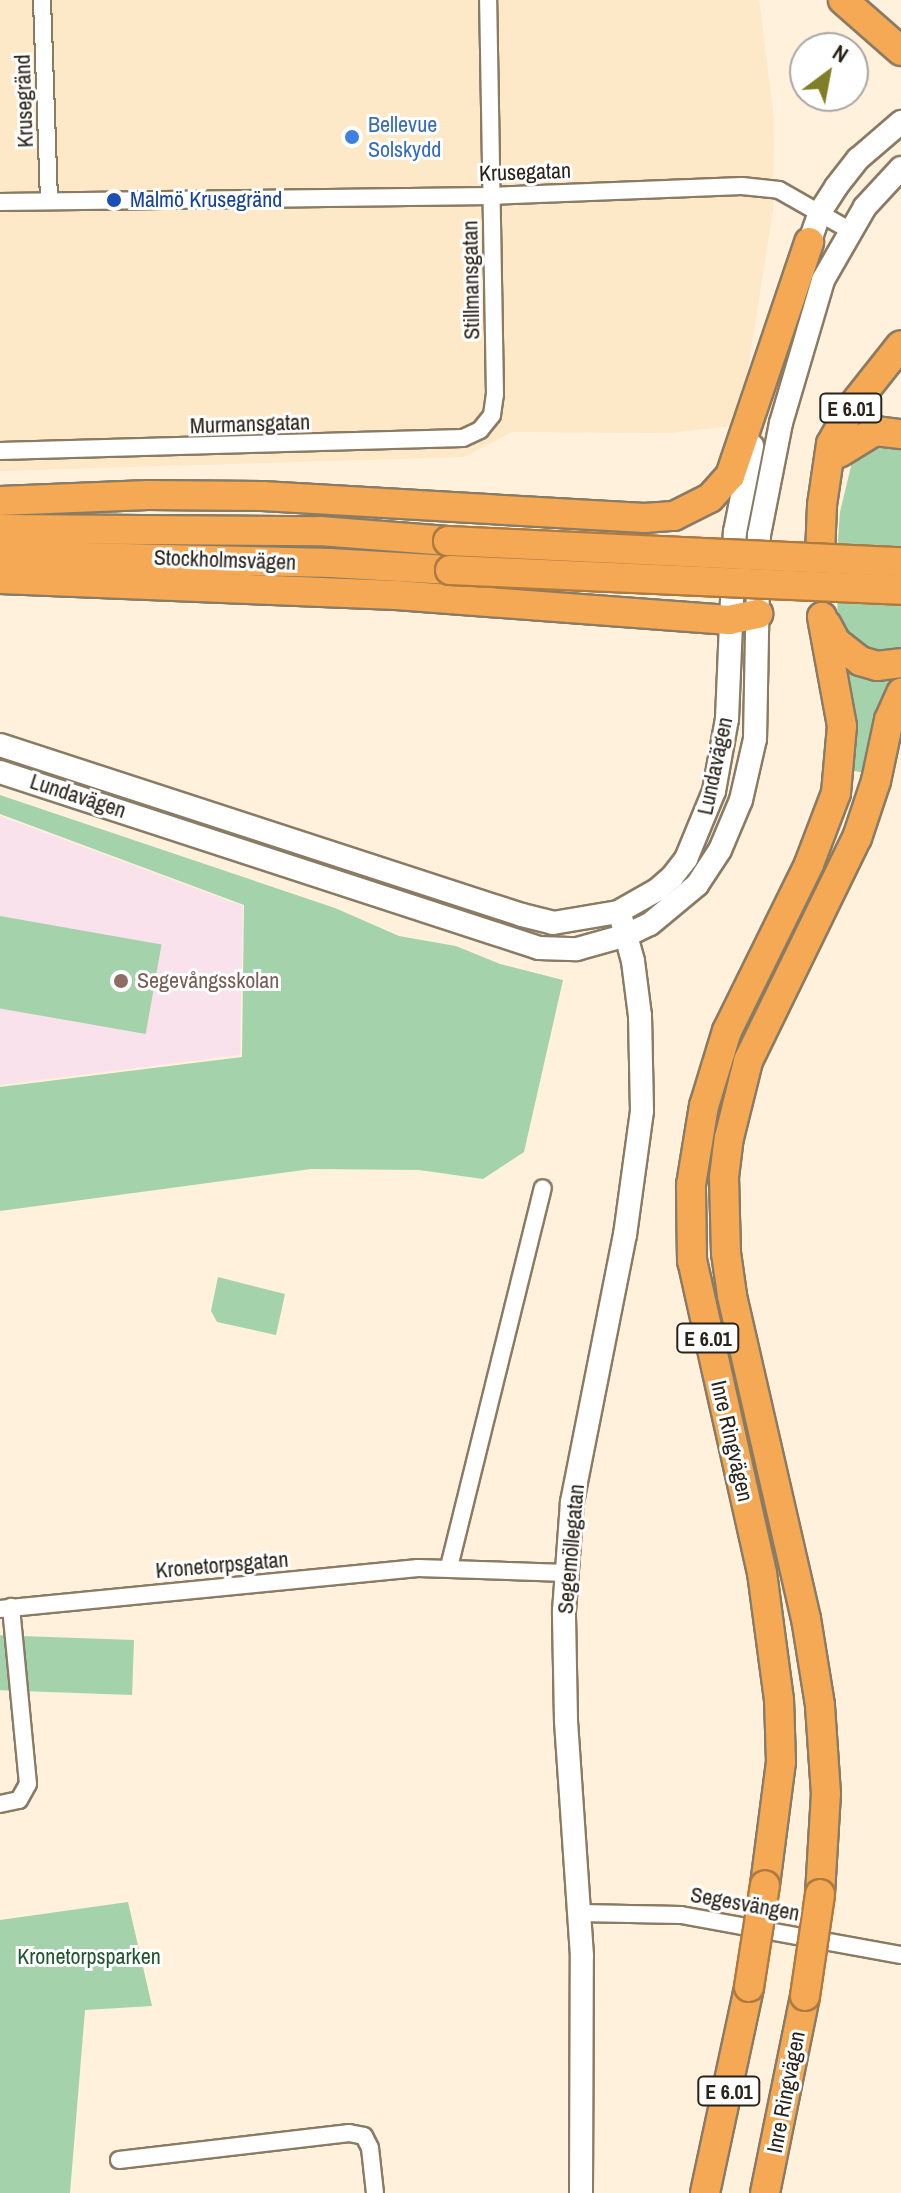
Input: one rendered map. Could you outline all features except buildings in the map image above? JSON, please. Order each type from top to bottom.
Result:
[{"type":"highway","points":[[843,0],[901,51]]},
{"type":"highway","points":[[0,501],[148,495],[262,496],[644,518],[674,516],[710,498],[730,476],[809,242]]},
{"type":"highway","name":"E 6.01","points":[[824,483],[831,444],[840,424],[901,345]]},
{"type":"highway","points":[[824,483],[839,453],[901,361]]},
{"type":"highway","points":[[839,453],[875,431],[901,434]]},
{"type":"highway","name":"Inre Ringvägen","points":[[705,2193],[749,1987],[781,1762],[778,1685],[762,1573],[692,1261],[691,1185],[704,1106],[727,1031],[815,850],[836,793],[842,726],[822,617],[819,567],[824,483]]},
{"type":"highway","name":"Stockholmsvägen","points":[[0,529],[320,531],[448,541],[901,562]]},
{"type":"highway","name":"Stockholmsvägen","points":[[0,555],[287,561],[901,590]]},
{"type":"highway","points":[[0,579],[365,593],[729,620],[758,614]]},
{"type":"highway","points":[[822,617],[836,642],[860,661],[877,666],[901,663]]},
{"type":"highway","name":"Inre Ringvägen","points":[[765,2193],[805,1996],[820,1894],[826,1794],[820,1705],[806,1619],[732,1295],[726,1253],[724,1177],[729,1138],[748,1061],[857,838],[876,781],[889,720],[901,693]]},
{"type":"main road","name":"Lundavägen","points":[[0,745],[553,923],[618,912],[657,890],[686,859],[706,818],[727,719],[729,620],[743,487],[809,242],[820,212],[858,159],[901,122]]},
{"type":"main road","name":"Lundavägen","points":[[0,772],[539,948],[577,949],[627,935],[650,924],[697,885],[733,826],[755,739],[759,535],[781,423],[823,280],[865,207],[901,168]]},
{"type":"main road","name":"Segemöllegatan","points":[[581,2193],[584,2061],[579,1913],[566,1720],[566,1573],[572,1502],[622,1250],[640,1140],[641,1032],[627,935],[618,912]]},
{"type":"street","name":"Krusegränd","points":[[42,0],[49,201]]},
{"type":"street","name":"Stillmansgatan","points":[[488,0],[495,394],[492,415]]},
{"type":"street","name":"Krusegatan","points":[[0,202],[491,196],[762,187],[779,190],[849,230]]},
{"type":"street","name":"Murmansgatan","points":[[0,451],[463,438],[480,430],[492,415]]},
{"type":"street","points":[[449,1567],[543,1188]]},
{"type":"street","name":"Kronetorpsgatan","points":[[5,1608],[449,1567],[566,1573]]},
{"type":"street","points":[[0,1804],[19,1800],[28,1784],[5,1608]]},
{"type":"street","name":"Segesvängen","points":[[579,1913],[681,1915],[901,1955]]},
{"type":"street","points":[[119,2160],[349,2133],[364,2136],[370,2148],[375,2193]]},
{"type":"shaded area","points":[[0,0],[759,0],[774,120],[773,210],[739,425],[670,433],[512,432],[464,457],[0,471]]},
{"type":"shaded area","name":"Segevångsskolan","points":[[0,816],[243,906],[240,1055],[0,1085]]},
{"type":"green space","points":[[887,444],[901,445],[901,653],[877,655],[851,643],[838,622],[836,567],[840,512],[852,462],[862,452]]},
{"type":"green space","points":[[848,673],[893,679],[872,730],[865,773],[849,770]]},
{"type":"green space","points":[[0,795],[335,908],[399,936],[456,946],[500,964],[563,980],[524,1152],[483,1179],[419,1170],[311,1169],[0,1211],[0,1087],[242,1057],[244,905],[0,814]]},
{"type":"green space","points":[[0,916],[162,944],[146,1034],[0,1008]]},
{"type":"green space","points":[[218,1277],[285,1294],[276,1335],[217,1322],[211,1311]]},
{"type":"green space","points":[[0,1635],[134,1640],[132,1695],[0,1690]]},
{"type":"green space","name":"Kronetorpsparken","points":[[128,1902],[152,2006],[85,2010],[70,2193],[0,2193],[0,1920]]},
{"type":"place","name":"Bellevue Solskydd","points":[[352,137]]},
{"type":"place","name":"Malmö Krusegränd","points":[[114,200]]},
{"type":"place","name":"Segevångsskolan","points":[[121,981]]}]
